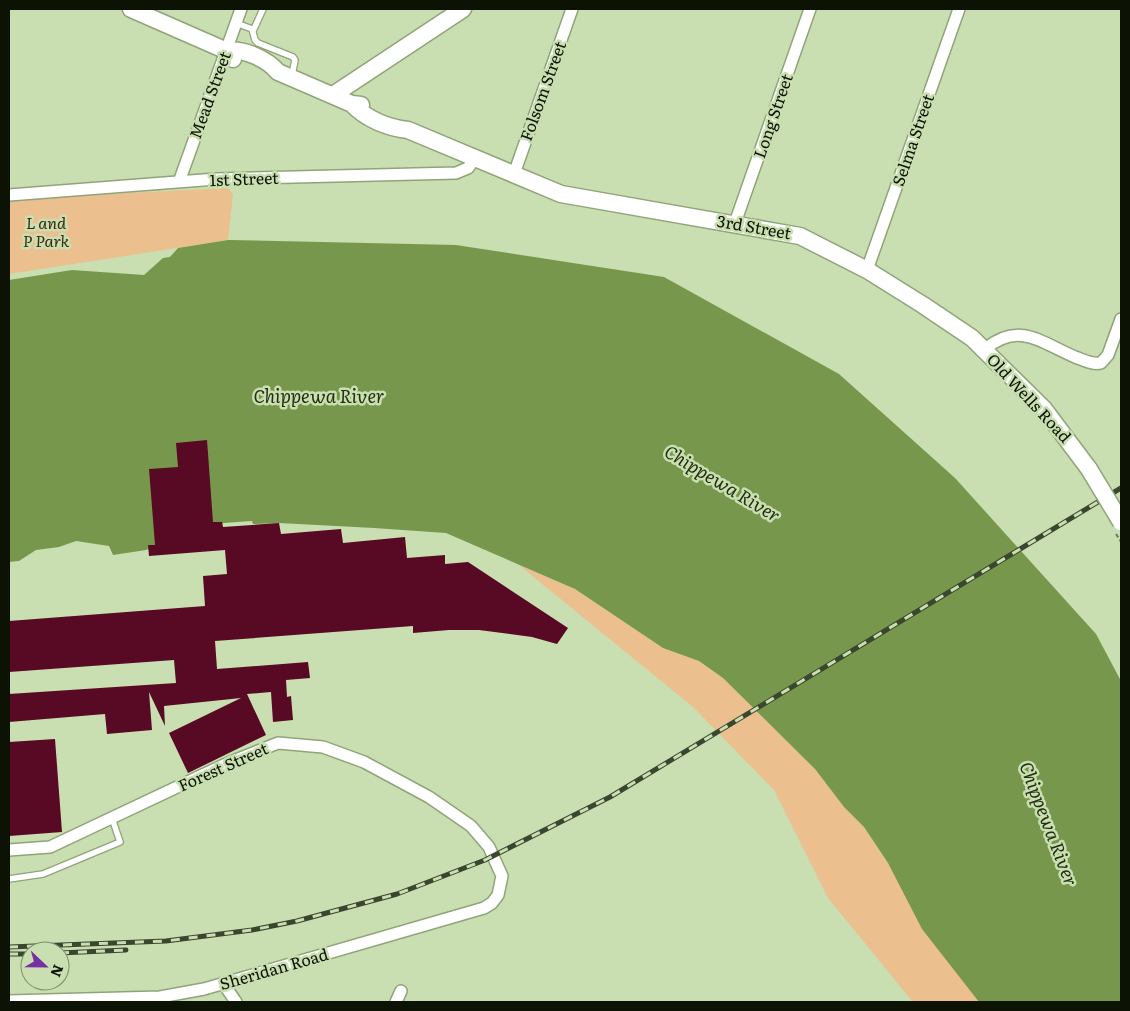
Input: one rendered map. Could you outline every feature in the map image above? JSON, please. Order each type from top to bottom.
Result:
[{"type":"street","name":"3rd Street","points":[[130,9],[227,51],[236,49],[271,64],[285,74],[352,104],[362,114],[396,129],[408,130],[560,194],[581,199],[736,223],[800,236],[867,270],[955,326],[985,349]]},
{"type":"street","name":"Mead Street","points":[[179,182],[241,9]]},
{"type":"street","points":[[333,95],[463,9]]},
{"type":"street","name":"Folsom Street","points":[[514,174],[572,9]]},
{"type":"street","name":"Long Street","points":[[736,223],[810,9]]},
{"type":"street","name":"Selma Street","points":[[867,270],[959,9]]},
{"type":"street","name":"1st Street","points":[[9,195],[179,182],[456,172],[468,168],[475,158]]},
{"type":"street","points":[[985,349],[1005,336],[1014,334],[1028,336],[1087,361],[1101,363],[1108,355],[1121,319]]},
{"type":"street","name":"Old Wells Road","points":[[985,349],[1044,409],[1089,469],[1121,522]]},
{"type":"street","name":"Forest Street","points":[[9,850],[50,847],[228,763],[278,743],[323,747],[364,762],[430,797],[470,826],[489,847],[499,868],[502,876],[498,895]]},
{"type":"street","name":"Sheridan Road","points":[[9,1001],[159,1000],[484,908],[492,903],[498,895]]},
{"type":"street","points":[[223,983],[236,1002]]},
{"type":"lane","points":[[263,9],[253,31],[255,40],[295,60],[285,74]]},
{"type":"lane","points":[[236,23],[253,31]]},
{"type":"lane","points":[[9,879],[43,874],[120,842],[112,818]]},
{"type":"green space","name":"L and P Park","points":[[228,188],[233,195],[228,240],[9,274],[9,199]]},
{"type":"green space","points":[[519,565],[575,589],[663,648],[699,661],[723,678],[815,769],[844,807],[864,827],[979,1002],[913,1002],[828,898],[774,790],[693,707]]},
{"type":"water","name":"Chippewa River","points":[[228,240],[456,245],[664,277],[839,374],[955,478],[1096,634],[1121,681],[1121,1002],[979,1002],[922,929],[888,863],[864,827],[844,807],[815,769],[723,678],[699,661],[663,648],[575,589],[446,533],[279,523],[253,524],[252,521],[224,523],[146,550],[113,555],[109,546],[76,541],[59,547],[36,550],[19,561],[9,562],[9,280],[72,270],[144,275],[163,258],[170,257],[178,248]]},
{"type":"building","points":[[207,440],[213,522],[222,522],[223,527],[279,523],[281,534],[341,529],[343,543],[405,537],[407,558],[445,555],[445,564],[468,562],[568,628],[557,644],[532,637],[479,630],[413,633],[413,626],[215,641],[217,669],[308,662],[310,678],[286,680],[287,697],[291,696],[293,720],[273,722],[271,692],[247,694],[266,735],[188,773],[169,733],[241,698],[164,706],[165,726],[149,692],[152,730],[107,734],[105,714],[9,722],[9,694],[176,683],[174,660],[9,672],[9,621],[205,606],[203,576],[227,574],[225,550],[149,556],[148,545],[155,545],[149,469],[178,467],[176,443]]},
{"type":"building","points":[[55,739],[62,832],[9,836],[9,742]]},
{"type":"railway","points":[[9,947],[166,941],[252,930],[297,921],[397,894],[485,860],[610,797],[1121,488]]},
{"type":"railway","points":[[70,953],[126,950]]},
{"type":"railway","points":[[9,954],[20,954]]}]
